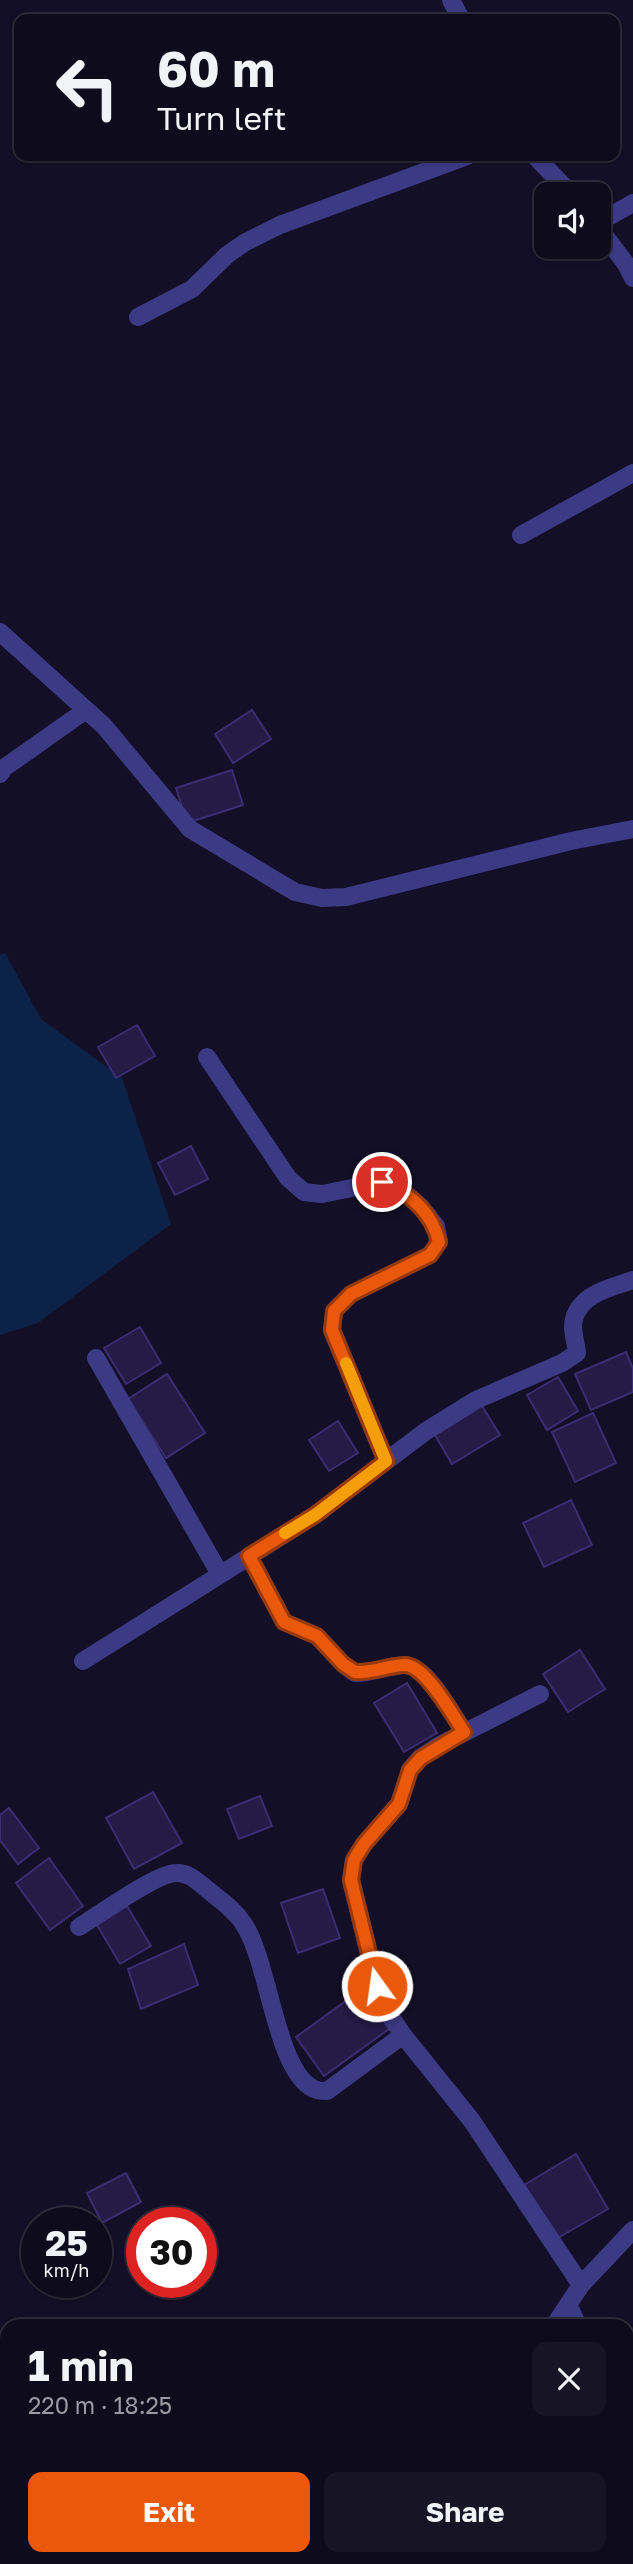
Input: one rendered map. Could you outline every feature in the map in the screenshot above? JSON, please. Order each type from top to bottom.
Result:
[{"type":"street","points":[[138,317],[192,289],[227,255],[244,243],[281,225],[454,161]]},
{"type":"street","points":[[540,161],[560,182]]},
{"type":"street","points":[[611,217],[633,203]]},
{"type":"street","points":[[611,243],[633,278]]},
{"type":"street","points":[[521,535],[633,473]]},
{"type":"street","points":[[0,632],[104,726],[190,829],[295,892],[322,898],[346,897],[571,841],[633,830]]},
{"type":"street","points":[[0,774],[4,768],[86,710]]},
{"type":"street","points":[[206,1057],[288,1178],[304,1192],[322,1194],[382,1182],[400,1189],[420,1206],[436,1226],[439,1242],[430,1255],[351,1294],[334,1311],[332,1330],[386,1461]]},
{"type":"street","points":[[83,1661],[315,1515],[426,1431],[476,1400],[562,1363],[577,1353],[573,1321],[582,1304],[597,1293],[633,1280]]},
{"type":"street","points":[[96,1358],[220,1574]]},
{"type":"street","points":[[249,1556],[284,1622],[317,1636],[343,1664],[355,1672],[406,1665],[416,1668],[427,1678],[464,1732]]},
{"type":"street","points":[[540,1695],[464,1732],[421,1758],[410,1770],[399,1804],[364,1844],[354,1860],[351,1880],[377,1986],[389,2014],[472,2121],[581,2285]]},
{"type":"street","points":[[79,1927],[160,1877],[175,1872],[189,1875],[232,1909],[244,1923],[255,1945],[285,2051],[301,2079],[313,2090],[327,2091],[403,2035]]},
{"type":"street","points":[[559,2319],[581,2285],[633,2230]]},
{"type":"street","points":[[569,2306],[575,2319]]},
{"type":"water","points":[[5,953],[41,1019],[122,1078],[171,1224],[38,1323],[0,1335],[0,955]]},
{"type":"building","points":[[252,710],[271,739],[233,763],[215,734]]},
{"type":"building","points":[[232,770],[243,805],[187,823],[176,788]]},
{"type":"building","points":[[137,1025],[155,1056],[116,1078],[98,1047]]},
{"type":"building","points":[[191,1146],[208,1179],[175,1195],[158,1163]]},
{"type":"building","points":[[140,1327],[161,1363],[126,1384],[104,1348]]},
{"type":"building","points":[[626,1352],[633,1369],[633,1392],[591,1410],[575,1374]]},
{"type":"building","points":[[167,1374],[205,1433],[166,1458],[128,1399]]},
{"type":"building","points":[[558,1377],[578,1411],[547,1430],[527,1395]]},
{"type":"building","points":[[482,1406],[500,1435],[452,1464],[435,1435]]},
{"type":"building","points":[[593,1413],[616,1463],[575,1482],[552,1432]]},
{"type":"building","points":[[338,1421],[358,1453],[329,1471],[309,1440]]},
{"type":"building","points":[[571,1500],[592,1545],[544,1567],[523,1523]]},
{"type":"building","points":[[580,1650],[605,1689],[568,1712],[543,1674]]},
{"type":"building","points":[[407,1683],[437,1733],[404,1752],[374,1703]]},
{"type":"building","points":[[153,1792],[182,1843],[134,1869],[106,1818]]},
{"type":"building","points":[[260,1796],[272,1826],[239,1839],[227,1809]]},
{"type":"building","points":[[9,1808],[39,1848],[18,1864],[0,1840],[0,1815]]},
{"type":"building","points":[[49,1858],[83,1906],[50,1930],[16,1883]]},
{"type":"building","points":[[323,1889],[340,1938],[298,1953],[281,1903]]},
{"type":"building","points":[[127,1906],[151,1946],[120,1964],[97,1925]]},
{"type":"building","points":[[184,1944],[198,1985],[141,2009],[128,1969]]},
{"type":"building","points":[[361,1990],[389,2029],[324,2076],[296,2037]]},
{"type":"building","points":[[576,2154],[608,2209],[556,2239],[524,2185]]},
{"type":"building","points":[[126,2173],[141,2202],[126,2207],[126,2210],[112,2218],[112,2207],[94,2207],[87,2193]]},
{"type":"slow traffic","points":[[285,1533],[315,1515],[386,1461],[346,1363]]},
{"type":"route","points":[[377,1986],[351,1880],[354,1860],[364,1844],[399,1804],[410,1770],[438,1746],[464,1732],[427,1678],[416,1668],[406,1665],[366,1673],[355,1672],[343,1664],[317,1636],[284,1622],[249,1556],[315,1515],[386,1461],[332,1330],[334,1311],[351,1294],[430,1255],[439,1242],[436,1226],[420,1206],[400,1189],[382,1182]]}]
